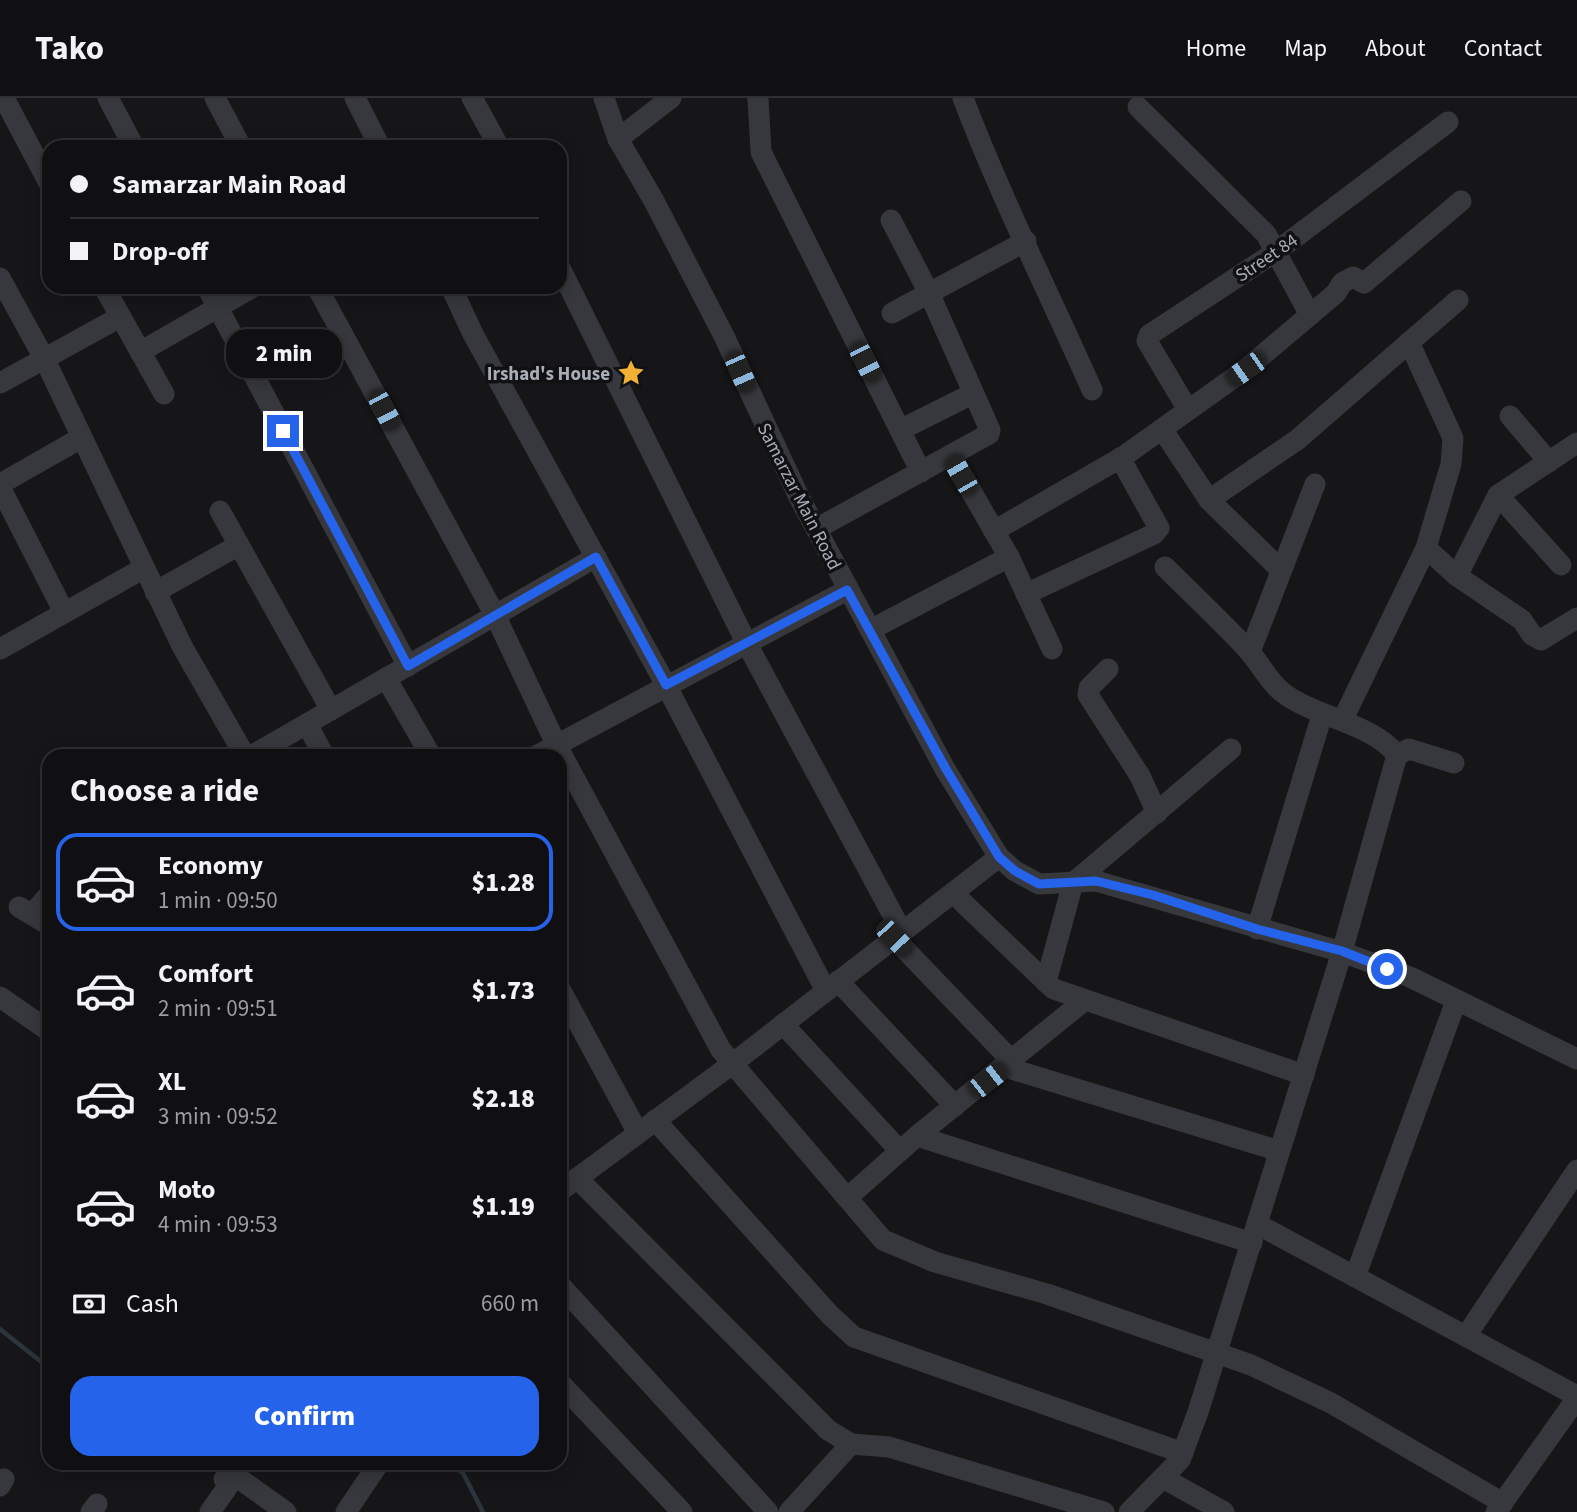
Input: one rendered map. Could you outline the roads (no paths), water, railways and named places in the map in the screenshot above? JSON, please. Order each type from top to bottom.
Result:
[{"type":"street","points":[[4,98],[42,170]]},
{"type":"street","points":[[108,98],[130,140]]},
{"type":"street","points":[[215,98],[237,140]]},
{"type":"street","points":[[355,98],[376,140]]},
{"type":"street","points":[[472,98],[495,140]]},
{"type":"street","name":"Samarzar Main Road","points":[[604,98],[618,139],[718,323],[770,440],[847,590],[946,769],[999,857],[1015,871],[1039,884],[1096,881],[1107,883],[1257,929],[1342,951],[1410,977],[1577,1059]]},
{"type":"street","points":[[618,139],[671,98]]},
{"type":"street","points":[[758,98],[761,152],[921,472]]},
{"type":"street","points":[[963,98],[997,187],[1026,241],[1093,390]]},
{"type":"street","points":[[1138,107],[1266,234],[1310,314]]},
{"type":"street","name":"Street 84","points":[[1188,410],[1147,341],[1149,335],[1277,251],[1448,121]]},
{"type":"street","points":[[994,531],[1120,458],[1162,429],[1246,369],[1349,279],[1353,277],[1364,283],[1461,201]]},
{"type":"street","points":[[816,529],[951,456],[989,434],[990,430],[930,295],[891,220]]},
{"type":"street","points":[[892,313],[930,295],[1026,241]]},
{"type":"street","points":[[1,282],[45,360],[155,592],[241,749]]},
{"type":"street","points":[[567,282],[746,642],[898,935],[1008,1064],[1279,1151]]},
{"type":"street","points":[[108,294],[164,394]]},
{"type":"street","points":[[211,294],[408,666]]},
{"type":"street","points":[[140,352],[242,294]]},
{"type":"street","points":[[321,294],[496,617],[559,749]]},
{"type":"street","points":[[454,294],[473,334],[832,986],[955,1106]]},
{"type":"street","points":[[1209,500],[1297,440],[1458,300]]},
{"type":"street","points":[[0,383],[120,317]]},
{"type":"street","points":[[1257,929],[1332,717],[1426,548],[1451,464],[1453,438],[1409,342]]},
{"type":"street","points":[[900,430],[972,394]]},
{"type":"street","points":[[1510,415],[1549,461]]},
{"type":"street","points":[[1162,429],[1209,500],[1281,570]]},
{"type":"street","points":[[64,612],[0,486],[81,438]]},
{"type":"street","points":[[1457,576],[1498,495],[1549,461],[1575,448]]},
{"type":"street","points":[[951,456],[1009,557],[1052,649]]},
{"type":"street","points":[[1026,594],[1153,534],[1159,528],[1159,523],[1120,458]]},
{"type":"street","points":[[1250,652],[1315,484]]},
{"type":"street","points":[[1498,495],[1561,565]]},
{"type":"street","points":[[220,512],[331,710]]},
{"type":"street","points":[[155,592],[239,545]]},
{"type":"street","points":[[1426,548],[1457,576],[1522,620],[1532,635],[1541,640],[1577,618]]},
{"type":"street","points":[[263,749],[596,557]]},
{"type":"street","points":[[870,630],[1009,557]]},
{"type":"street","points":[[1165,567],[1250,652],[1282,691],[1371,737],[1384,741],[1397,755]]},
{"type":"street","points":[[0,649],[144,568]]},
{"type":"street","points":[[548,749],[847,590]]},
{"type":"street","points":[[1108,669],[1090,688],[1088,695],[1140,776],[1157,813]]},
{"type":"street","points":[[386,678],[427,749]]},
{"type":"street","points":[[307,724],[320,749]]},
{"type":"street","points":[[1046,982],[1073,883],[1231,749]]},
{"type":"street","points":[[1129,1512],[1163,1478],[1182,1453],[1217,1352],[1304,1075],[1397,755],[1409,749],[1454,763]]},
{"type":"street","points":[[567,764],[721,1050],[883,1240],[936,1262],[1047,1294],[1251,1365],[1331,1403],[1499,1507],[1577,1397],[1355,1277],[1254,1233],[917,1136]]},
{"type":"street","points":[[567,1186],[732,1063],[999,857]]},
{"type":"street","points":[[953,892],[1054,989],[1304,1075]]},
{"type":"street","points":[[0,997],[42,1026]]},
{"type":"street","points":[[567,1000],[646,1126],[854,1337],[1182,1453]]},
{"type":"street","points":[[847,1198],[917,1136],[1085,1000]]},
{"type":"street","points":[[1355,1277],[1456,1001]]},
{"type":"street","points":[[783,1024],[900,1151]]},
{"type":"street","points":[[1466,1336],[1577,1170]]},
{"type":"street","points":[[577,1178],[774,1378],[828,1430],[850,1444],[889,1447],[1104,1512]]},
{"type":"street","points":[[567,1292],[768,1512]]},
{"type":"street","points":[[567,1390],[682,1512]]},
{"type":"street","points":[[789,1512],[850,1444]]},
{"type":"street","points":[[346,1512],[375,1470]]},
{"type":"street","points":[[1163,1478],[1224,1512]]},
{"type":"street","points":[[209,1512],[229,1479],[241,1480],[286,1512]]},
{"type":"waterway","points":[[0,1329],[42,1362]]},
{"type":"waterway","points":[[458,1470],[463,1473],[483,1512]]},
{"type":"place","name":"Irshad's House","points":[[631,373]]}]
